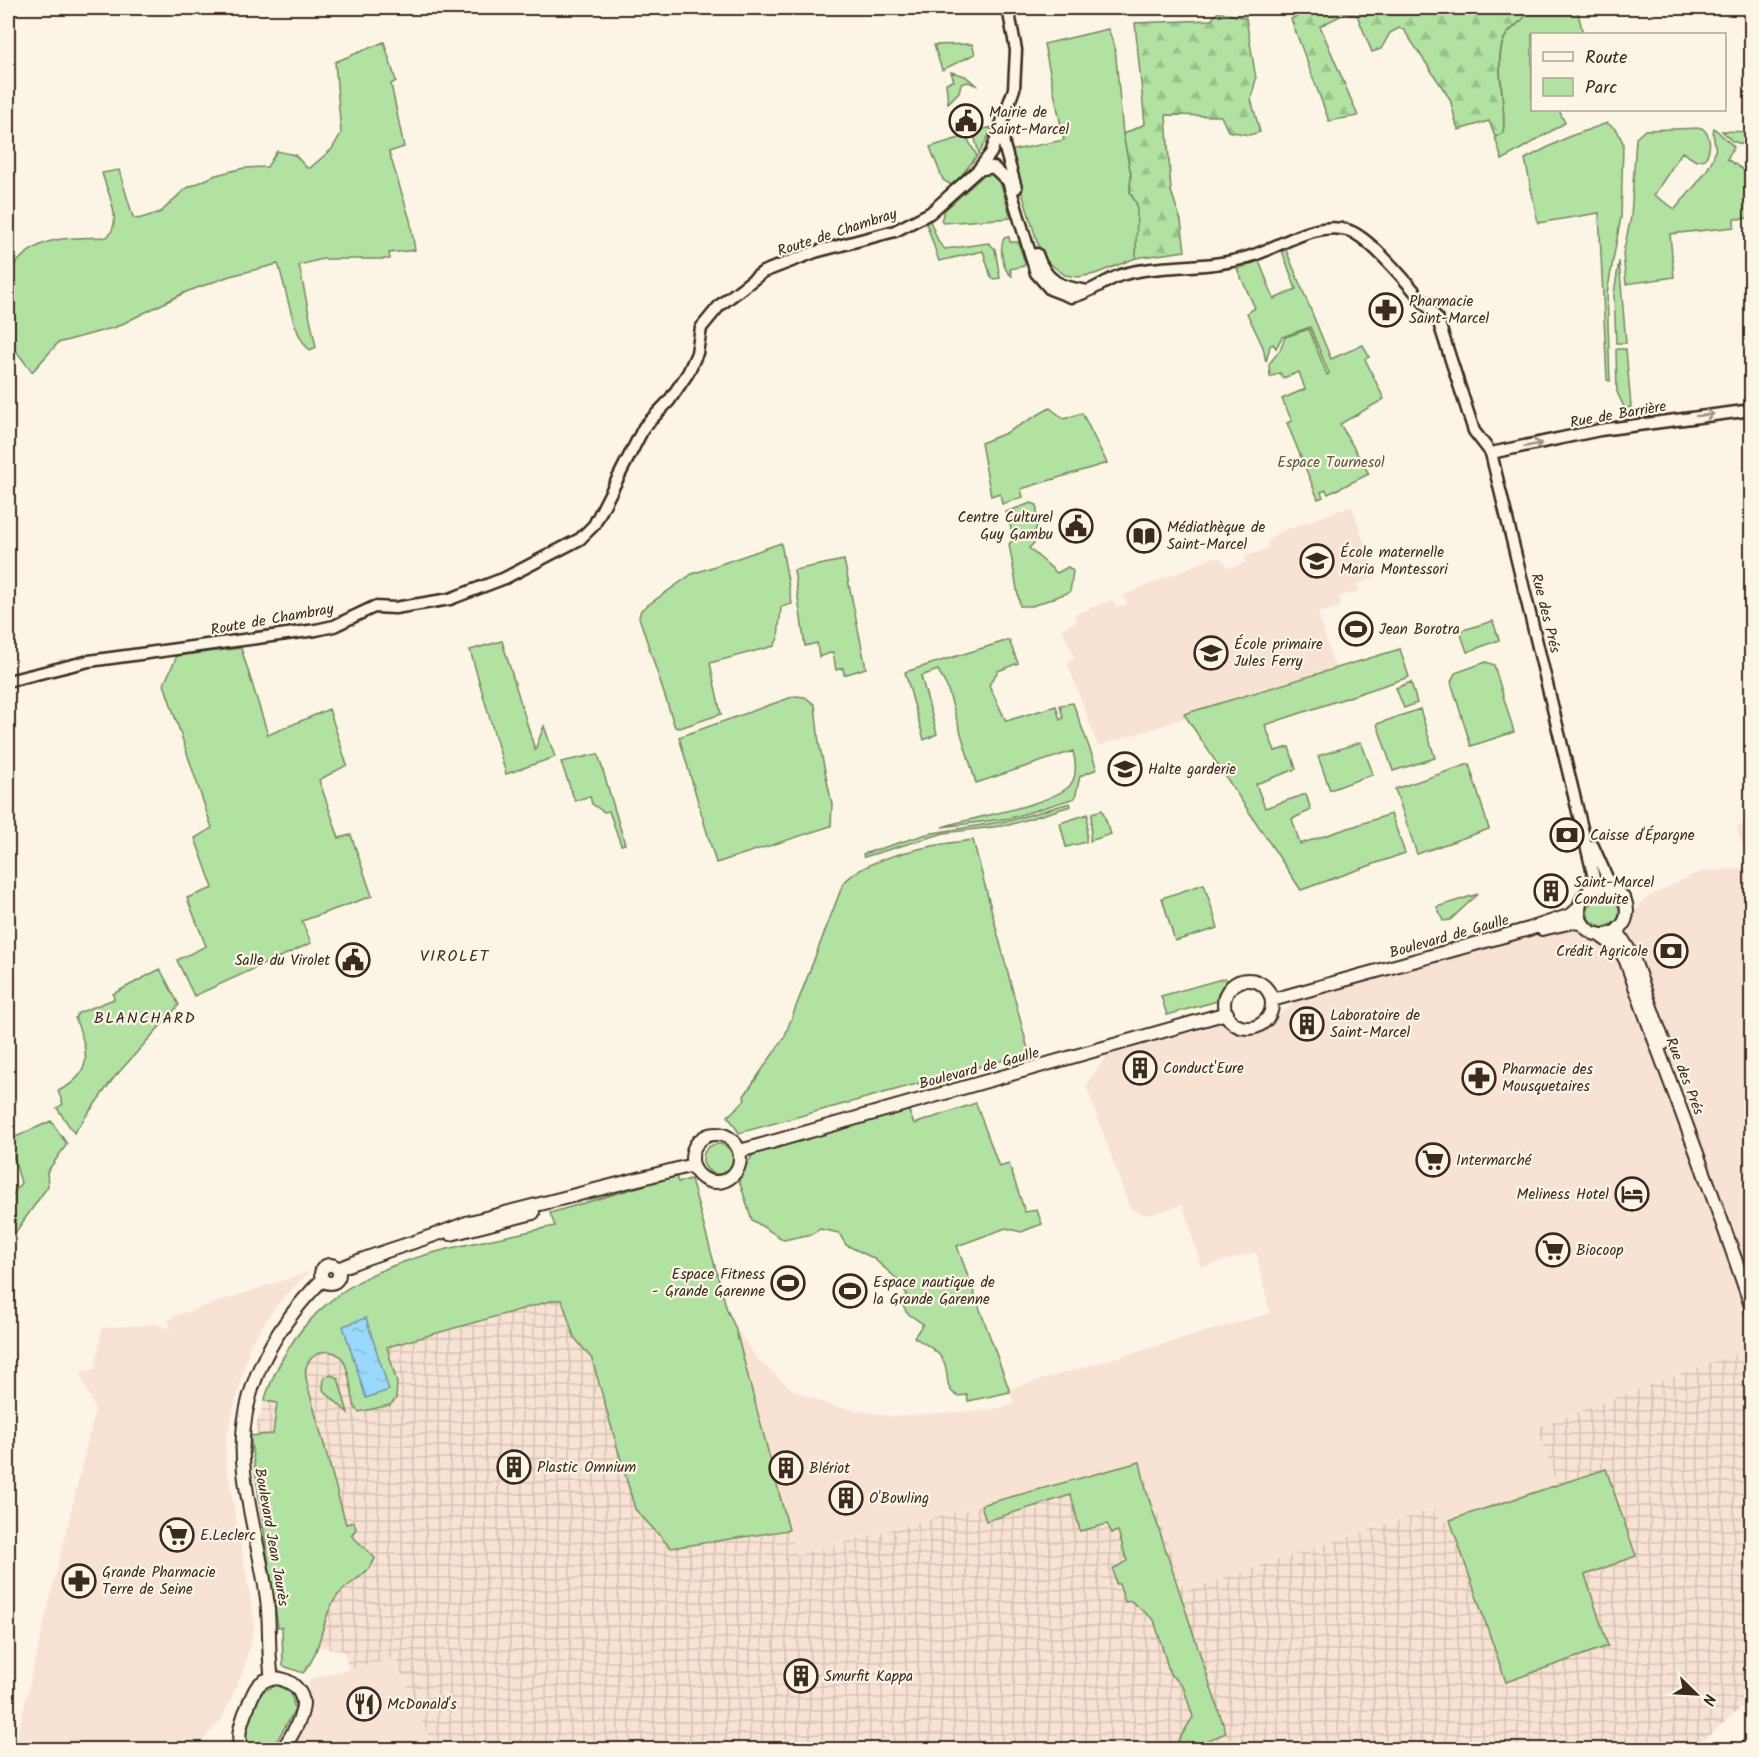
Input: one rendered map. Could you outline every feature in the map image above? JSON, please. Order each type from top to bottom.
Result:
[{"type":"main road","points":[[1594,889],[1612,889],[1621,895],[1626,906],[1625,919],[1612,933],[1598,934],[1584,926],[1579,908],[1584,896],[1594,889]]},
{"type":"main road","name":"Boulevard de Gaulle","points":[[1272,1000],[1529,929],[1573,914],[1579,908]]},
{"type":"main road","name":"Boulevard de Gaulle","points":[[1529,929],[1560,927],[1576,922],[1584,926]]},
{"type":"main road","name":"Rue des Prés","points":[[1620,927],[1620,934],[1632,955],[1666,1049],[1693,1138],[1752,1309]]},
{"type":"main road","name":"Rue des Prés","points":[[1598,934],[1620,950],[1626,961],[1674,1095],[1693,1138]]},
{"type":"main road","points":[[1240,982],[1258,982],[1269,992],[1272,1000],[1270,1014],[1254,1027],[1235,1023],[1227,1013],[1226,996],[1240,982]]},
{"type":"main road","name":"Boulevard de Gaulle","points":[[740,1151],[1227,1013]]},
{"type":"main road","points":[[712,1134],[731,1138],[740,1151],[736,1173],[725,1181],[710,1182],[703,1179],[693,1165],[695,1146],[712,1134]]},
{"type":"main road","name":"Boulevard Jean Jaurès","points":[[272,1678],[270,1615],[244,1470],[247,1405],[256,1372],[278,1332],[322,1280],[334,1282],[339,1275],[338,1269],[373,1254],[435,1236],[499,1223],[534,1213],[566,1199],[693,1165]]},
{"type":"main road","points":[[242,1749],[239,1733],[248,1707],[257,1688],[272,1678],[286,1680],[295,1686],[303,1703],[302,1713],[282,1749]]},
{"type":"main road","points":[[1744,1749],[1752,1743]]},
{"type":"street","name":"Route de Chambray","points":[[8,681],[90,661],[316,630],[334,626],[374,607],[395,608],[450,599],[505,578],[571,544],[594,525],[644,427],[669,401],[688,373],[697,353],[701,328],[720,305],[763,272],[815,252],[895,231],[930,213],[978,170],[991,153],[1014,89],[1016,60],[1013,23],[1008,8]]},
{"type":"street","points":[[1002,127],[1008,163],[1041,267],[1048,278],[1058,285],[1088,291]]},
{"type":"street","points":[[991,153],[1002,157],[1008,163]]},
{"type":"street","points":[[978,170],[993,167],[1008,181],[1036,273],[1043,284],[1071,297],[1088,291]]},
{"type":"street","name":"Rue des Prés","points":[[1088,291],[1120,275],[1142,270],[1189,267],[1247,258],[1309,232],[1326,228],[1348,230],[1364,238],[1438,320],[1474,431],[1491,453],[1578,807],[1595,882],[1594,889]]},
{"type":"street","name":"Rue de Barrière","points":[[1491,453],[1600,430],[1752,410]]},
{"type":"street","name":"Rue des Prés","points":[[1578,807],[1602,871],[1612,889]]},
{"type":"shaded area","points":[[1352,506],[1376,577],[1357,584],[1359,591],[1339,597],[1341,607],[1318,613],[1335,668],[1184,714],[1186,718],[1098,746],[1067,662],[1075,659],[1062,628],[1077,622],[1075,614],[1113,600],[1116,607],[1127,604],[1124,595],[1215,557],[1220,558],[1230,568],[1246,562],[1245,557],[1268,548],[1268,541],[1277,533]]},
{"type":"shaded area","points":[[1751,823],[1751,847],[1743,847],[1736,827]]},
{"type":"shaded area","points":[[1751,867],[1751,1348],[1537,1427],[1558,1484],[1441,1523],[1435,1508],[1181,1592],[1146,1490],[1140,1462],[796,1555],[735,1327],[759,1361],[793,1390],[831,1406],[891,1416],[990,1410],[1015,1404],[1009,1389],[1270,1313],[1256,1252],[1201,1267],[1183,1205],[1147,1215],[1130,1209],[1086,1085],[1107,1056],[1220,1024],[1244,1033],[1264,1033],[1277,1016],[1294,1003],[1534,932],[1578,928],[1602,939],[1615,938],[1626,931],[1633,913],[1646,898],[1699,872]]},
{"type":"shaded area","points":[[555,1226],[574,1337],[592,1359],[635,1509],[671,1547],[789,1530],[797,1555],[1140,1462],[1184,1591],[1436,1508],[1441,1523],[1557,1485],[1537,1427],[1751,1348],[1751,1699],[1692,1750],[434,1749],[395,1658],[349,1670],[344,1651],[303,1644],[258,1466],[256,1427],[275,1368],[299,1329],[334,1297],[372,1272],[426,1254]]},
{"type":"shaded area","points":[[309,1272],[275,1307],[250,1345],[226,1439],[226,1462],[255,1624],[244,1669],[222,1719],[195,1749],[14,1749],[95,1410],[80,1372],[95,1369],[102,1328],[154,1324],[171,1329],[168,1320],[175,1316]]},
{"type":"shaded area","points":[[395,1658],[434,1749],[287,1750],[308,1716],[310,1679]]},
{"type":"green space","points":[[1316,8],[1523,8],[1525,17],[1507,34],[1502,43],[1500,55],[1503,133],[1495,137],[1489,121],[1458,130],[1450,99],[1404,30],[1399,28],[1390,33],[1381,49],[1372,52],[1357,15],[1344,14],[1320,26],[1358,116],[1329,121],[1291,19]]},
{"type":"green space","points":[[1523,8],[1577,8],[1583,33],[1531,33],[1531,111],[1559,111],[1565,123],[1502,160],[1495,137],[1503,132],[1504,121],[1500,55],[1502,43],[1507,34],[1524,17]]},
{"type":"green space","points":[[1218,12],[1246,18],[1256,79],[1251,99],[1260,132],[1249,135],[1228,131],[1221,116],[1166,115],[1171,191],[1181,221],[1185,251],[1136,258],[1137,205],[1130,192],[1131,174],[1123,134],[1145,124],[1135,23],[1211,20]]},
{"type":"green space","points":[[1108,29],[1115,47],[1123,134],[1131,174],[1130,192],[1137,204],[1139,227],[1136,258],[1095,274],[1078,277],[1065,275],[1042,257],[1009,151],[1064,140],[1044,44]]},
{"type":"green space","points":[[384,42],[396,81],[391,84],[404,147],[389,152],[410,220],[415,250],[389,253],[390,259],[323,259],[299,265],[316,347],[310,350],[299,334],[278,264],[230,276],[186,292],[116,327],[58,343],[32,372],[8,340],[8,272],[19,259],[42,244],[65,239],[107,237],[112,231],[114,215],[102,173],[119,170],[133,217],[138,219],[161,212],[185,189],[216,175],[244,168],[267,167],[277,151],[295,155],[307,168],[310,168],[332,149],[341,133],[335,62]]},
{"type":"green space","points":[[972,44],[975,54],[942,70],[934,45]]},
{"type":"green space","points":[[951,72],[965,76],[978,86],[968,82],[961,84],[959,92],[948,103],[946,83],[954,81]]},
{"type":"green space","points":[[1607,123],[1617,130],[1623,143],[1621,217],[1607,293],[1610,381],[1607,380],[1599,213],[1538,223],[1525,159],[1568,137]]},
{"type":"green space","points":[[993,127],[979,154],[973,131]]},
{"type":"green space","points":[[1702,128],[1708,135],[1710,143],[1705,159],[1696,161],[1682,152],[1654,195],[1675,209],[1704,175],[1712,160],[1715,149],[1714,128],[1734,147],[1727,159],[1751,175],[1751,218],[1734,219],[1734,227],[1670,234],[1674,277],[1626,284],[1623,254],[1631,217],[1636,138],[1645,130]]},
{"type":"green space","points":[[1722,131],[1751,132],[1751,147],[1732,141]]},
{"type":"green space","points":[[966,136],[977,156],[953,186],[943,180],[930,147]]},
{"type":"green space","points":[[991,173],[1001,185],[1011,218],[943,223],[941,221],[944,211],[985,174]]},
{"type":"green space","points":[[930,221],[939,243],[945,249],[989,243],[995,249],[1000,278],[991,277],[983,251],[939,261],[926,222]]},
{"type":"green space","points":[[1009,237],[1010,242],[1018,242],[1025,263],[1024,266],[1010,269],[1012,276],[1006,269],[1002,253],[1002,242],[1004,238]]},
{"type":"green space","name":"Espace Tournesol","points":[[1286,250],[1331,359],[1363,345],[1369,357],[1365,359],[1384,399],[1340,424],[1369,474],[1328,494],[1326,490],[1321,492],[1323,497],[1318,499],[1287,423],[1292,421],[1282,399],[1305,389],[1299,372],[1283,378],[1280,373],[1270,377],[1269,364],[1280,350],[1285,337],[1309,329],[1327,375],[1329,373],[1310,327],[1282,337],[1276,348],[1273,344],[1270,346],[1266,362],[1263,347],[1247,313],[1255,308],[1237,269],[1259,261],[1274,299],[1296,289],[1282,251]]},
{"type":"green space","points":[[1619,261],[1626,343],[1616,343],[1614,294]]},
{"type":"green space","points":[[1616,349],[1626,349],[1631,407],[1625,409],[1617,392]]},
{"type":"green space","points":[[1050,408],[1064,419],[1082,413],[1107,463],[1021,489],[1023,497],[1002,504],[1000,493],[991,496],[981,443],[1006,433]]},
{"type":"green space","points":[[1031,503],[1037,505],[1037,517],[1040,518],[1032,539],[1034,543],[1029,548],[1057,573],[1068,567],[1073,571],[1070,592],[1032,606],[1020,606],[1009,544],[1014,539],[1006,512]]},
{"type":"green space","points":[[781,543],[792,604],[781,607],[778,638],[774,646],[710,663],[721,714],[680,728],[675,727],[639,617],[641,610],[692,574]]},
{"type":"green space","points":[[844,560],[866,668],[844,675],[843,668],[836,670],[833,652],[819,657],[817,643],[805,646],[794,570]]},
{"type":"green space","points":[[1493,621],[1499,640],[1467,652],[1460,631]]},
{"type":"green space","points":[[1009,640],[1018,663],[998,671],[989,685],[1006,721],[1056,706],[1060,720],[1063,718],[1060,705],[1073,703],[1097,769],[1080,776],[1075,798],[1011,818],[942,827],[1040,801],[1066,789],[1073,781],[1075,766],[1073,751],[976,783],[947,687],[938,670],[921,676],[937,734],[924,740],[905,672]]},
{"type":"green space","points":[[502,641],[535,750],[544,726],[555,757],[506,774],[470,650]]},
{"type":"green space","points":[[241,648],[268,735],[329,709],[347,765],[319,780],[339,838],[351,835],[372,896],[302,921],[311,943],[194,996],[177,960],[206,946],[187,898],[213,888],[195,838],[212,828],[164,684],[177,656]]},
{"type":"green space","points":[[1400,649],[1409,677],[1265,725],[1275,751],[1289,747],[1296,769],[1256,784],[1265,808],[1306,794],[1311,810],[1292,819],[1300,844],[1391,814],[1405,853],[1301,890],[1184,714]]},
{"type":"green space","points":[[1486,662],[1494,665],[1514,732],[1471,746],[1451,682],[1455,673]]},
{"type":"green space","points":[[1411,682],[1417,703],[1404,708],[1396,688]]},
{"type":"green space","points":[[795,696],[805,697],[815,705],[819,743],[832,804],[831,826],[716,863],[679,737]]},
{"type":"green space","points":[[1420,709],[1435,758],[1393,771],[1377,724]]},
{"type":"green space","points":[[1361,742],[1373,774],[1330,790],[1318,756]]},
{"type":"green space","points":[[598,754],[625,844],[621,845],[609,811],[604,812],[592,804],[590,796],[575,801],[561,762]]},
{"type":"green space","points":[[1469,764],[1489,829],[1417,854],[1395,789]]},
{"type":"green space","points":[[1070,803],[1071,806],[1009,825],[944,833],[864,857],[863,854],[927,834],[1012,820]]},
{"type":"green space","points":[[1102,810],[1111,834],[1090,841],[1092,813]]},
{"type":"green space","points":[[1088,814],[1086,842],[1066,847],[1060,823]]},
{"type":"green space","points":[[973,840],[1029,1053],[739,1133],[728,1116],[745,1100],[744,1096],[784,1038],[843,884],[854,874],[884,859],[922,848]]},
{"type":"green space","points":[[1204,884],[1218,928],[1175,941],[1162,898]]},
{"type":"green space","points":[[1478,894],[1450,920],[1443,921],[1437,907]]},
{"type":"green space","points":[[1605,895],[1617,901],[1620,913],[1616,922],[1602,928],[1589,920],[1587,910],[1595,897]]},
{"type":"green space","points":[[160,969],[179,1005],[113,1079],[74,1133],[57,1108],[63,1104],[58,1091],[78,1077],[85,1060],[83,1041],[75,1018],[78,1013],[114,999],[113,994]]},
{"type":"green space","points":[[1225,978],[1228,981],[1217,1001],[1167,1015],[1161,996]]},
{"type":"green space","points":[[976,1103],[999,1167],[1009,1164],[1025,1212],[1037,1210],[1042,1224],[1021,1232],[1006,1228],[957,1246],[1010,1392],[968,1401],[967,1395],[957,1396],[950,1389],[946,1367],[939,1354],[914,1337],[923,1324],[907,1313],[901,1302],[907,1294],[896,1278],[873,1258],[846,1245],[839,1233],[820,1229],[812,1234],[784,1240],[752,1220],[738,1177],[754,1153],[765,1149],[908,1109],[914,1124]]},
{"type":"green space","points":[[51,1121],[67,1144],[47,1172],[48,1186],[8,1243],[8,1201],[21,1183],[9,1140]]},
{"type":"green space","points":[[718,1144],[729,1148],[733,1159],[729,1170],[718,1174],[707,1170],[703,1159],[707,1148]]},
{"type":"green space","points":[[676,1176],[678,1182],[691,1179],[727,1310],[735,1327],[789,1530],[671,1548],[635,1509],[592,1359],[574,1337],[562,1300],[554,1300],[387,1347],[397,1383],[396,1399],[390,1405],[359,1412],[355,1407],[343,1360],[334,1353],[322,1352],[308,1362],[305,1373],[308,1387],[346,1524],[354,1522],[356,1529],[351,1535],[375,1558],[369,1569],[343,1590],[332,1604],[314,1655],[303,1673],[283,1666],[282,1627],[278,1627],[250,1436],[273,1434],[277,1403],[264,1401],[285,1354],[312,1318],[344,1291],[380,1271],[420,1256],[555,1226],[550,1213]]},
{"type":"green space","points":[[331,1375],[338,1378],[348,1413],[323,1390],[324,1378]]},
{"type":"green space","points":[[1140,1462],[1146,1490],[1226,1733],[1187,1748],[1173,1749],[1193,1717],[1183,1686],[1170,1674],[1154,1620],[1131,1601],[1125,1602],[1119,1584],[1116,1584],[1113,1569],[1127,1561],[1118,1531],[1112,1533],[1107,1524],[1080,1531],[1071,1495],[986,1521],[981,1505]]},
{"type":"green space","points":[[1606,1469],[1636,1556],[1585,1575],[1608,1646],[1506,1682],[1450,1520]]},
{"type":"green space","points":[[277,1685],[291,1693],[295,1710],[272,1749],[250,1749],[247,1743],[247,1728],[252,1712],[263,1691]]},
{"type":"water","points":[[366,1318],[389,1390],[366,1398],[343,1326]]},
{"type":"place","name":"Mairie de Saint-Marcel","points":[[966,121]]},
{"type":"place","name":"Pharmacie Saint-Marcel","points":[[1386,310]]},
{"type":"place","name":"Centre Culturel Guy Gambu","points":[[1076,526]]},
{"type":"place","name":"Médiathèque de Saint-Marcel","points":[[1144,536]]},
{"type":"place","name":"École maternelle Maria Montessori","points":[[1317,561]]},
{"type":"place","name":"Jean Borotra","points":[[1356,629]]},
{"type":"place","name":"École primaire Jules Ferry","points":[[1211,653]]},
{"type":"place","name":"Halte garderie","points":[[1125,769]]},
{"type":"place","name":"Caisse d'Épargne","points":[[1567,835]]},
{"type":"place","name":"Saint-Marcel Conduite","points":[[1551,891]]},
{"type":"place","name":"Crédit Agricole","points":[[1671,951]]},
{"type":"place","name":"Salle du Virolet","points":[[353,960]]},
{"type":"place","name":"Laboratoire de Saint-Marcel","points":[[1307,1024]]},
{"type":"place","name":"Conduct'Eure","points":[[1140,1068]]},
{"type":"place","name":"Pharmacie des Mousquetaires","points":[[1479,1078]]},
{"type":"place","name":"Intermarché","points":[[1433,1160]]},
{"type":"place","name":"Meliness Hotel","points":[[1632,1194]]},
{"type":"place","name":"Biocoop","points":[[1553,1250]]},
{"type":"place","name":"Espace Fitness - Grande Garenne","points":[[788,1283]]},
{"type":"place","name":"Espace nautique de la Grande Garenne","points":[[850,1291]]},
{"type":"place","name":"Plastic Omnium","points":[[514,1467]]},
{"type":"place","name":"Blériot","points":[[786,1468]]},
{"type":"place","name":"O'Bowling","points":[[846,1498]]},
{"type":"place","name":"E.Leclerc","points":[[177,1535]]},
{"type":"place","name":"Grande Pharmacie Terre de Seine","points":[[79,1581]]},
{"type":"place","name":"Smurfit Kappa","points":[[801,1676]]},
{"type":"place","name":"McDonald's","points":[[364,1704]]},
{"type":"district","name":"VIROLET","points":[[455,955]]},
{"type":"district","name":"BLANCHARD","points":[[145,1017]]}]
